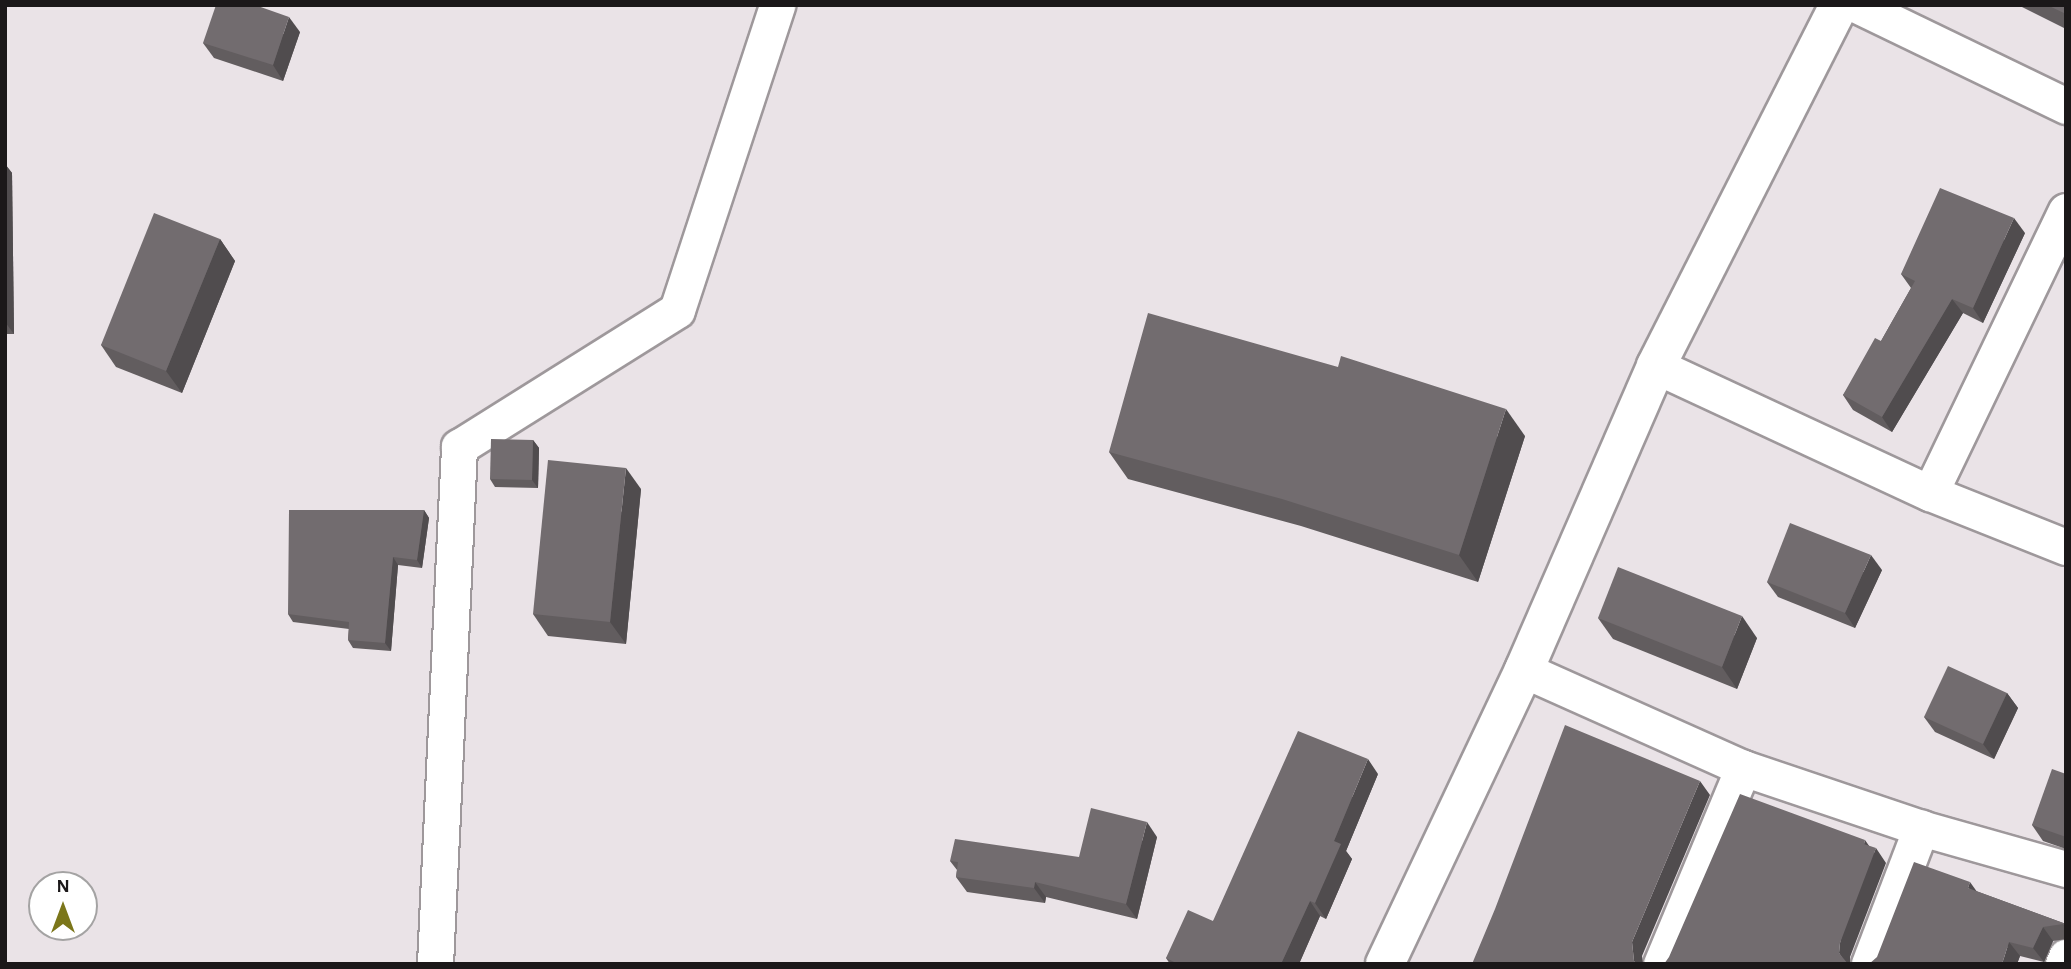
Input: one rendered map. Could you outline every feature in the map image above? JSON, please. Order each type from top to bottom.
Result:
[{"type":"main road","points":[[1385,964],[1524,670],[1656,366],[1839,5]]},
{"type":"street","points":[[435,964],[459,447],[677,310],[778,5]]},
{"type":"street","points":[[1857,5],[2066,106]]},
{"type":"street","points":[[1930,493],[2066,211]]},
{"type":"street","points":[[1656,366],[1930,493],[2066,547]]},
{"type":"street","points":[[1524,670],[1743,768],[1921,828],[2066,869]]},
{"type":"street","points":[[1661,964],[1743,768]]},
{"type":"street","points":[[1869,964],[1921,828]]},
{"type":"street","points":[[2063,964],[2066,957]]},
{"type":"building","points":[[216,5],[255,5],[289,17],[273,65],[203,43]]},
{"type":"building","points":[[2047,5],[2066,5],[2066,14]]},
{"type":"building","points":[[1940,188],[2014,218],[1973,308],[1952,299],[1882,417],[1843,395],[1875,338],[1881,341],[1915,281],[1901,274]]},
{"type":"building","points":[[154,213],[220,239],[166,371],[101,345]]},
{"type":"building","points":[[1148,313],[1338,367],[1341,356],[1506,409],[1459,555],[1282,499],[1109,452]]},
{"type":"building","points":[[491,439],[533,440],[532,480],[490,479]]},
{"type":"building","points":[[548,460],[626,468],[610,622],[533,614]]},
{"type":"building","points":[[289,510],[424,510],[417,560],[393,557],[385,643],[348,640],[349,622],[288,614]]},
{"type":"building","points":[[1790,523],[1871,555],[1845,613],[1767,582]]},
{"type":"building","points":[[1618,567],[1742,616],[1722,667],[1598,618]]},
{"type":"building","points":[[1948,666],[2007,693],[1983,744],[1924,717]]},
{"type":"building","points":[[1565,725],[1700,781],[1632,942],[1634,961],[1638,964],[1472,964],[1495,909]]},
{"type":"building","points":[[1298,731],[1368,759],[1334,841],[1341,844],[1315,903],[1310,901],[1281,964],[1178,964],[1166,958],[1188,910],[1213,921]]},
{"type":"building","points":[[2052,769],[2066,774],[2066,837],[2032,825]]},
{"type":"building","points":[[1740,794],[1865,840],[1864,844],[1876,848],[1840,943],[1839,953],[1848,964],[1664,964]]},
{"type":"building","points":[[1091,808],[1147,822],[1126,904],[1035,882],[1034,888],[956,877],[958,862],[950,861],[955,839],[1079,857]]},
{"type":"building","points":[[1914,862],[1970,882],[1968,888],[2066,924],[2066,927],[2063,924],[2043,927],[2033,948],[2009,942],[2002,964],[1869,964],[1877,957]]}]
